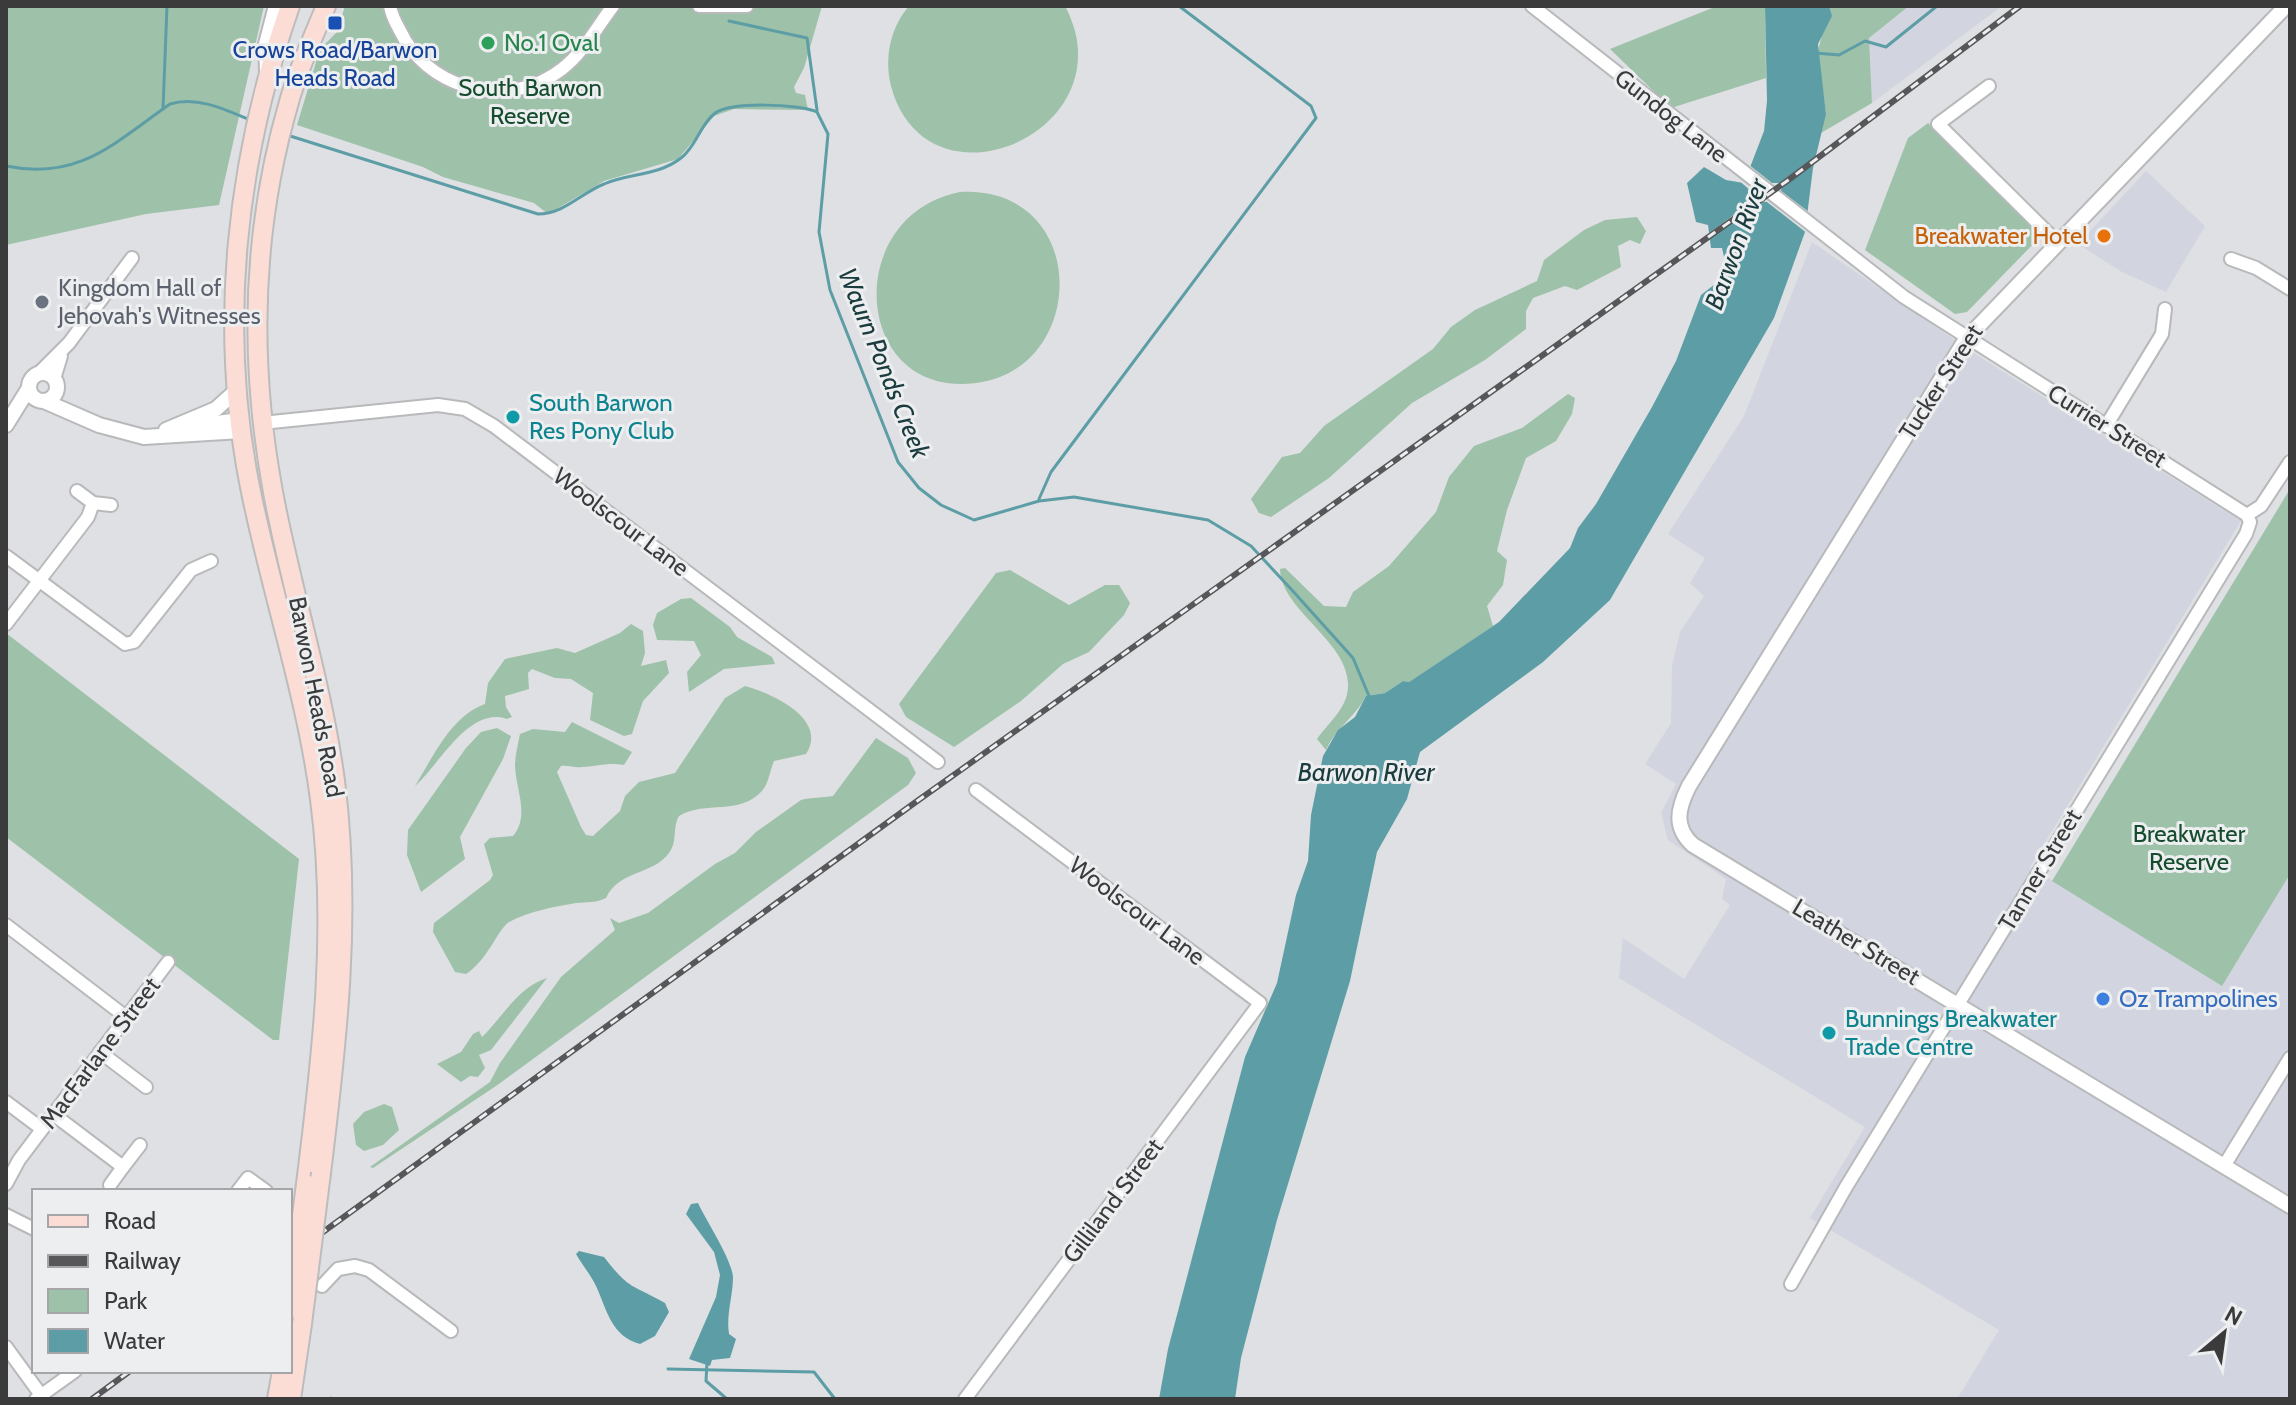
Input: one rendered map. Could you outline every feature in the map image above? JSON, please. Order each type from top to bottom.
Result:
[{"type":"main road","name":"Barwon Heads Road","points":[[290,6],[250,152],[237,234],[234,312],[237,390],[251,490],[301,698],[319,796],[326,859],[327,981],[314,1179]]},
{"type":"main road","name":"Barwon Heads Road","points":[[291,1399],[296,1316],[341,979],[339,816],[319,683],[278,517],[262,423],[256,352],[259,258],[275,162],[289,102],[326,6]]},
{"type":"main road","points":[[241,426],[262,423]]},
{"type":"main road","points":[[277,1399],[282,1373]]},
{"type":"street","points":[[266,87],[266,44],[276,6]]},
{"type":"street","points":[[390,6],[391,16],[407,43],[430,71],[465,87],[500,91],[528,86],[562,69],[613,6]]},
{"type":"street","points":[[699,6],[722,9],[747,6]]},
{"type":"street","name":"Gundog Lane","points":[[1532,6],[1739,170],[1966,339]]},
{"type":"street","name":"Tucker Street","points":[[1679,819],[1679,806],[1689,786],[1966,339],[2281,9]]},
{"type":"street","points":[[1989,86],[1938,124],[2057,242]]},
{"type":"street","points":[[10,420],[42,400],[51,398],[58,363],[69,343],[132,258]]},
{"type":"street","points":[[2231,259],[2256,268],[2290,289]]},
{"type":"street","points":[[2106,426],[2162,334],[2165,309]]},
{"type":"street","name":"Currier Street","points":[[1966,339],[2247,515]]},
{"type":"street","points":[[10,420],[32,378],[69,343]]},
{"type":"street","points":[[39,373],[56,384],[93,422]]},
{"type":"street","points":[[29,388],[42,400],[122,432],[160,438],[241,426]]},
{"type":"street","points":[[166,430],[216,409],[237,390]]},
{"type":"street","name":"Woolscour Lane","points":[[262,423],[425,405],[453,406],[473,413],[938,762]]},
{"type":"street","points":[[122,432],[241,426]]},
{"type":"street","name":"Tanner Street","points":[[1791,1284],[2246,534],[2250,522],[2247,515],[2261,506],[2290,462]]},
{"type":"street","points":[[77,491],[93,503],[111,505]]},
{"type":"street","points":[[6,624],[88,517],[93,503]]},
{"type":"street","points":[[6,556],[125,644],[134,642],[191,570],[211,561]]},
{"type":"street","name":"Woolscour Lane","points":[[976,790],[1260,1003]]},
{"type":"street","name":"Leather Street","points":[[1679,819],[1681,831],[1693,845],[1959,1003],[2290,1206]]},
{"type":"street","points":[[6,925],[126,1017]]},
{"type":"street","name":"MacFarlane Street","points":[[6,1184],[42,1129],[168,962]]},
{"type":"street","name":"Gilliland Street","points":[[965,1399],[1260,1003]]},
{"type":"street","points":[[100,1052],[146,1087]]},
{"type":"street","points":[[2224,1166],[2290,1058]]},
{"type":"street","points":[[6,1102],[42,1129]]},
{"type":"street","points":[[53,1114],[123,1167]]},
{"type":"street","points":[[110,1185],[140,1145]]},
{"type":"street","points":[[240,1189],[252,1173],[264,1189]]},
{"type":"street","points":[[6,1215],[32,1228]]},
{"type":"street","points":[[322,1286],[338,1269],[362,1267],[451,1331]]},
{"type":"street","points":[[6,1347],[38,1397],[72,1373]]},
{"type":"shaded area","points":[[1909,6],[2002,6],[1872,103],[1869,38]]},
{"type":"shaded area","points":[[2146,171],[2205,226],[2166,292],[2122,272],[2078,244]]},
{"type":"shaded area","points":[[1812,242],[1975,354],[2241,521],[2030,867],[2222,985],[2290,874],[2290,1399],[1957,1399],[1999,1330],[1810,1218],[1865,1127],[1619,978],[1623,938],[1684,979],[1730,905],[1722,899],[1726,879],[1668,840],[1661,813],[1676,784],[1645,764],[1671,723],[1672,666],[1680,632],[1704,596],[1690,583],[1705,558],[1668,534],[1744,416]]},
{"type":"green space","points":[[6,6],[264,6],[219,205],[146,214],[6,245]]},
{"type":"green space","name":"South Barwon Reserve","points":[[345,6],[822,6],[804,68],[794,87],[796,93],[805,95],[808,110],[734,109],[714,116],[678,159],[604,181],[548,214],[534,203],[443,177],[423,167],[297,125],[320,49],[337,32]]},
{"type":"green space","points":[[909,6],[1065,6],[1078,51],[1071,90],[1048,121],[1016,143],[979,152],[943,147],[912,126],[891,86],[888,65],[890,44],[897,24]]},
{"type":"green space","points":[[1717,6],[1765,6],[1766,78],[1671,108],[1610,49]]},
{"type":"green space","points":[[1829,6],[1909,6],[1869,38],[1872,103],[1821,133],[1816,154],[1751,167],[1756,154],[1826,114],[1818,51]]},
{"type":"green space","points":[[1928,123],[2042,235],[1967,312],[1955,314],[1865,250],[1908,138]]},
{"type":"green space","points":[[960,192],[1003,198],[1033,217],[1052,246],[1060,280],[1055,315],[1040,346],[1013,370],[976,383],[935,380],[904,363],[885,336],[877,302],[880,267],[895,234],[921,207]]},
{"type":"green space","points":[[1637,217],[1646,231],[1640,244],[1630,240],[1618,246],[1621,267],[1577,290],[1565,286],[1533,298],[1526,311],[1526,329],[1485,360],[1412,403],[1329,478],[1271,517],[1259,513],[1251,499],[1282,457],[1300,453],[1324,426],[1433,349],[1451,327],[1475,310],[1537,281],[1544,260],[1584,230],[1605,220]]},
{"type":"green space","points":[[1568,394],[1575,398],[1572,414],[1556,441],[1526,458],[1507,510],[1497,551],[1507,560],[1503,585],[1487,606],[1493,626],[1409,682],[1403,681],[1385,693],[1366,696],[1326,750],[1317,739],[1344,704],[1348,680],[1343,663],[1332,647],[1293,601],[1280,569],[1285,568],[1324,606],[1346,607],[1353,592],[1389,566],[1436,512],[1449,477],[1474,446],[1522,428]]},
{"type":"green space","name":"Breakwater Reserve","points":[[2290,489],[2290,874],[2222,986],[2052,881]]},
{"type":"green space","points":[[1010,570],[1069,605],[1105,585],[1119,585],[1130,603],[1124,615],[1089,652],[1063,664],[1021,701],[954,747],[906,717],[899,704],[996,573]]},
{"type":"green space","points":[[691,598],[730,627],[737,637],[772,657],[775,664],[724,669],[689,692],[687,672],[701,655],[694,641],[657,640],[653,625],[657,613],[681,599]]},
{"type":"green space","points":[[631,624],[643,631],[645,653],[641,666],[666,660],[669,673],[643,701],[632,734],[624,736],[590,720],[593,693],[571,679],[555,678],[532,669],[528,673],[529,689],[505,696],[506,707],[512,717],[493,717],[468,729],[415,786],[453,728],[462,718],[485,704],[488,683],[505,659],[557,648],[575,653],[620,633]]},
{"type":"green space","points":[[6,633],[299,859],[279,1040],[273,1040],[6,837]]},
{"type":"green space","points":[[745,686],[782,701],[804,719],[811,741],[806,754],[774,761],[764,788],[753,799],[733,806],[689,811],[679,816],[669,853],[654,865],[619,882],[606,898],[550,908],[517,918],[505,926],[474,968],[466,974],[455,972],[433,932],[434,923],[490,880],[493,875],[484,844],[490,838],[513,836],[518,828],[521,802],[515,766],[520,734],[533,729],[565,732],[572,722],[632,752],[624,765],[561,766],[557,772],[581,827],[586,835],[593,836],[620,811],[625,796],[639,782],[675,773],[725,698]]},
{"type":"green space","points":[[497,728],[511,736],[503,759],[460,837],[465,859],[421,892],[407,855],[408,830],[466,748],[481,732]]},
{"type":"green space","points":[[876,738],[908,758],[916,773],[908,785],[496,1086],[373,1168],[370,1167],[490,1082],[561,977],[615,930],[610,918],[619,923],[648,913],[735,853],[756,832],[801,800],[833,796]]},
{"type":"green space","points":[[547,978],[491,1050],[479,1055],[485,1068],[478,1077],[470,1076],[461,1082],[437,1064],[461,1052],[473,1034],[479,1031],[482,1037],[527,988]]},
{"type":"green space","points":[[384,1104],[392,1107],[399,1130],[383,1145],[364,1151],[356,1145],[353,1124],[364,1112]]},
{"type":"water","name":"Barwon River","points":[[1765,6],[1829,6],[1832,16],[1818,44],[1826,114],[1813,168],[1805,232],[1774,318],[1610,600],[1543,662],[1420,752],[1407,799],[1377,852],[1350,981],[1277,1220],[1241,1358],[1235,1399],[1159,1399],[1168,1349],[1245,1057],[1277,983],[1296,895],[1308,861],[1311,815],[1323,756],[1338,730],[1355,717],[1366,696],[1385,693],[1403,681],[1409,682],[1499,622],[1570,548],[1578,528],[1596,504],[1676,361],[1701,295],[1715,284],[1726,266],[1722,248],[1711,248],[1708,225],[1696,222],[1687,183],[1704,167],[1726,180],[1744,183],[1764,131],[1767,101]]},
{"type":"water","points":[[698,1203],[724,1251],[733,1277],[728,1327],[729,1334],[736,1339],[730,1358],[712,1360],[710,1366],[689,1359],[716,1297],[720,1275],[714,1252],[686,1214],[691,1204]]},
{"type":"water","points":[[579,1251],[604,1257],[625,1281],[665,1303],[669,1312],[655,1336],[640,1344],[622,1335],[576,1254]]},
{"type":"pier","points":[[1821,153],[1819,159],[1782,186],[1781,191],[1813,215],[1808,234],[1767,202],[1761,201],[1706,241],[1705,236],[1758,197],[1736,178],[1741,179],[1748,164],[1772,183],[1780,183]]},
{"type":"waterway","points":[[163,109],[167,6]]},
{"type":"waterway","points":[[1039,499],[1051,472],[1316,118],[1311,106],[1179,6]]},
{"type":"waterway","points":[[1816,53],[1839,55],[1865,41],[1886,47],[1937,6]]},
{"type":"waterway","points":[[729,21],[807,38],[817,110]]},
{"type":"waterway","name":"Waurn Ponds Creek","points":[[6,166],[32,169],[75,163],[113,145],[170,104],[180,102],[210,105],[250,120]]},
{"type":"waterway","name":"Waurn Ponds Creek","points":[[287,135],[538,214],[556,211],[604,184],[672,164],[691,148],[709,119],[722,110],[765,105],[817,112],[828,134],[819,232],[830,290],[898,462],[919,488],[941,505],[974,520],[1039,501],[1074,497],[1208,520],[1251,546],[1291,589],[1353,658],[1369,696]]},
{"type":"waterway","points":[[707,1362],[706,1381],[727,1399]]},
{"type":"waterway","points":[[668,1369],[814,1372],[835,1399]]},
{"type":"railway","points":[[292,1255],[913,804],[1787,181],[2020,6]]},
{"type":"railway","points":[[92,1399],[127,1373]]},
{"type":"place","name":"Crows Road/Barwon Heads Road","points":[[335,23]]},
{"type":"place","name":"No.1 Oval","points":[[488,43]]},
{"type":"place","name":"Breakwater Hotel","points":[[2104,236]]},
{"type":"place","name":"Kingdom Hall of Jehovah's Witnesses","points":[[42,302]]},
{"type":"place","name":"South Barwon Res Pony Club","points":[[513,417]]},
{"type":"place","name":"Oz Trampolines","points":[[2103,999]]},
{"type":"place","name":"Bunnings Breakwater Trade Centre","points":[[1829,1033]]}]
